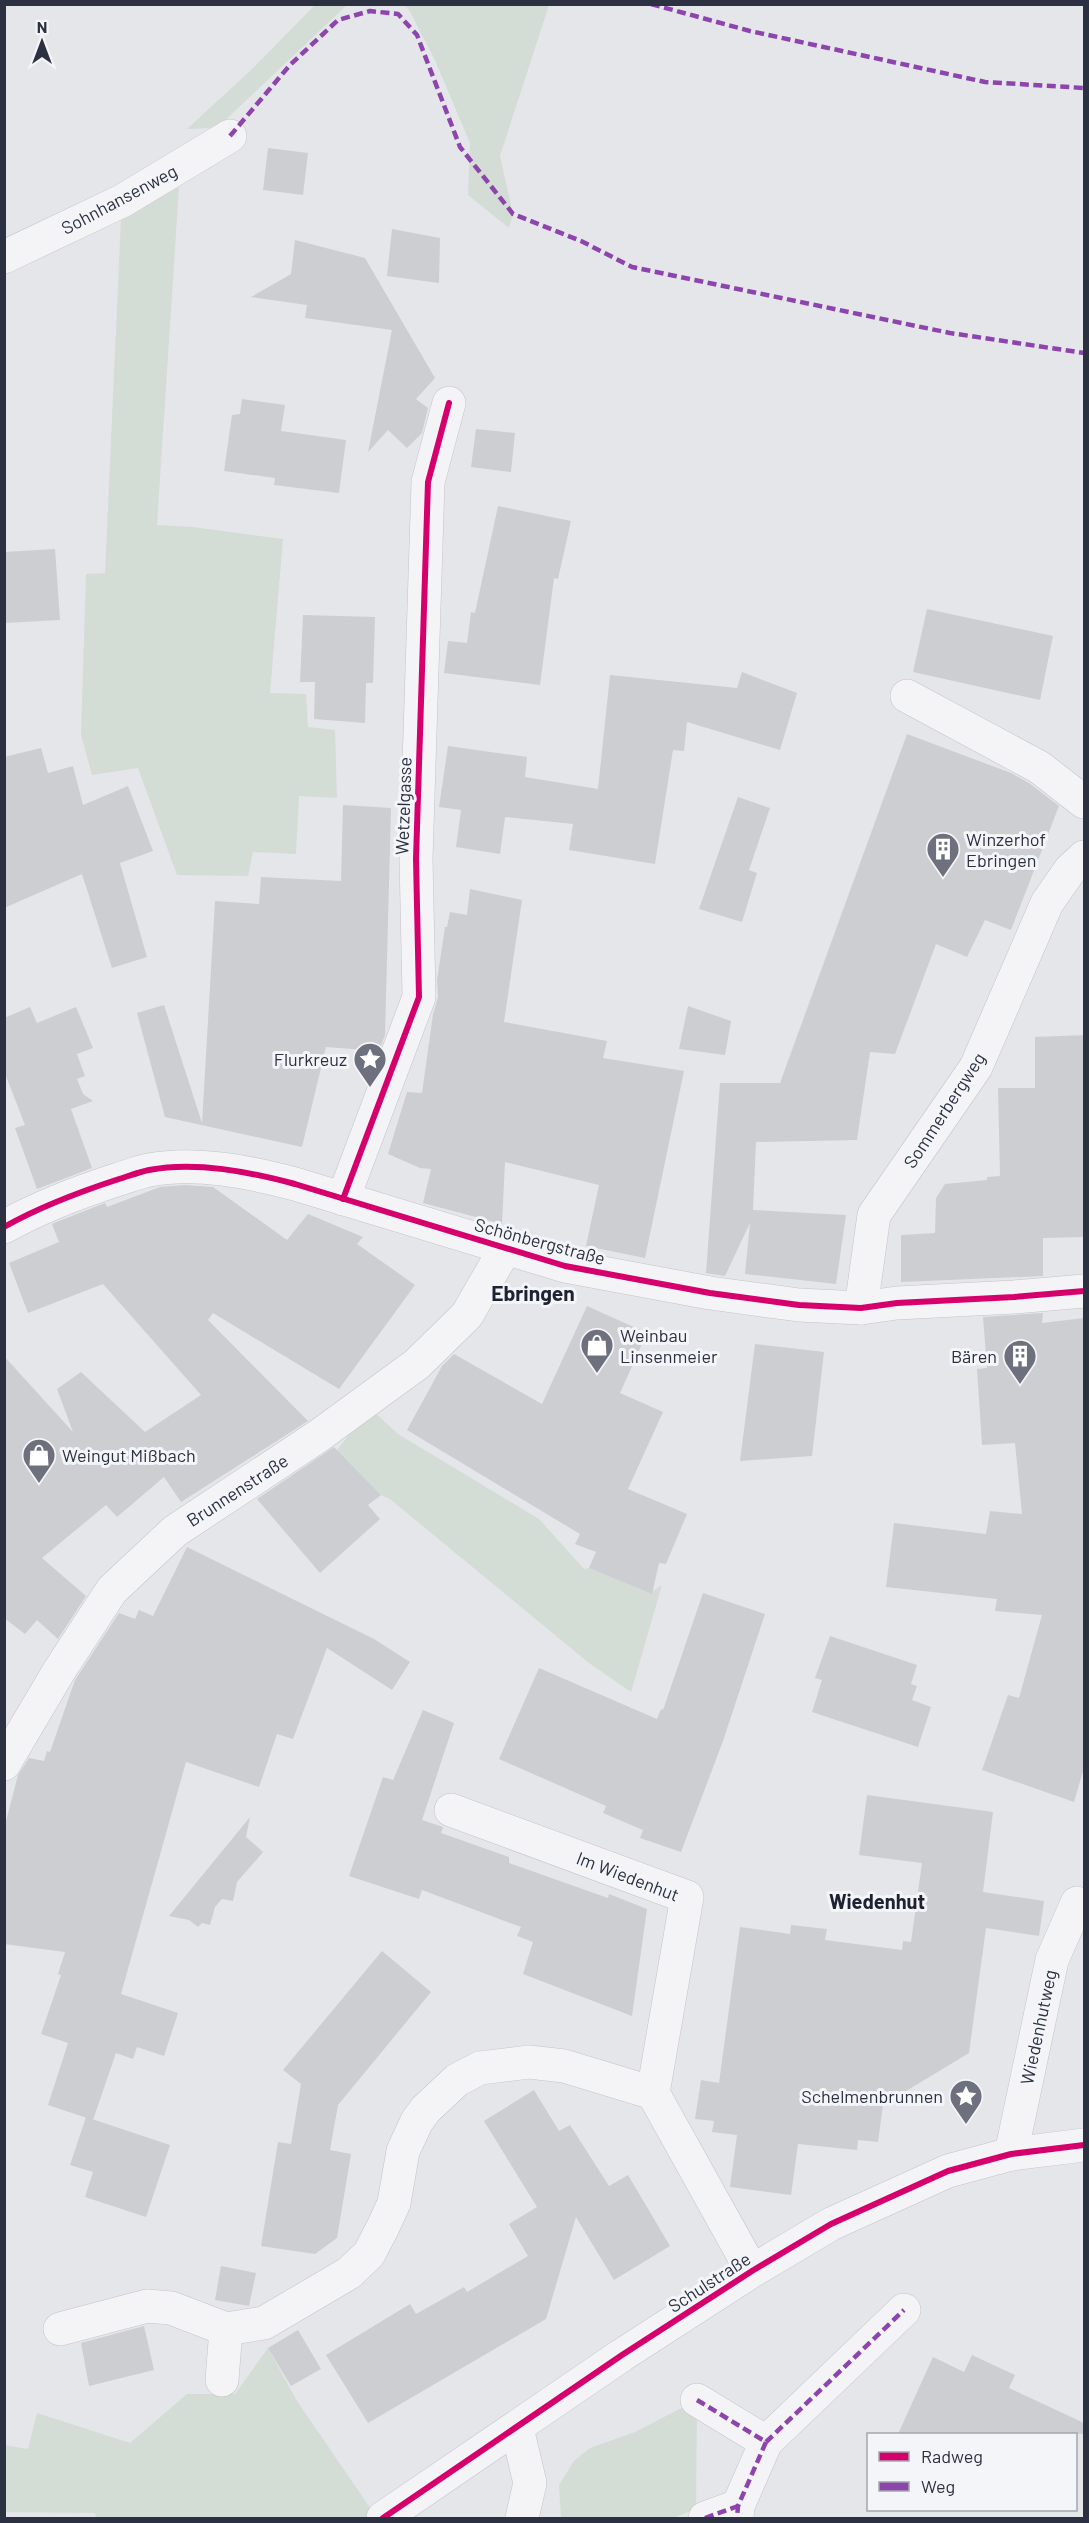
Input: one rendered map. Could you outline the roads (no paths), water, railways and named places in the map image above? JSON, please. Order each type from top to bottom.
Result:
[{"type":"street","name":"Sohnhansenweg","points":[[4,257],[122,201],[230,136]]},
{"type":"street","name":"Wetzelgasse","points":[[344,1199],[419,997],[416,859],[428,482],[449,404]]},
{"type":"street","points":[[908,696],[1039,767],[1084,802]]},
{"type":"street","name":"Sommerbergweg","points":[[861,1308],[874,1215],[976,1067],[1047,903],[1070,870],[1084,857]]},
{"type":"street","name":"Schönbergstraße","points":[[4,1227],[58,1200],[150,1170],[187,1167],[264,1176],[565,1266],[710,1293],[799,1305],[861,1308],[897,1303],[1084,1291]]},
{"type":"street","name":"Brunnenstraße","points":[[4,1764],[59,1671],[112,1590],[122,1579],[175,1531],[317,1437],[417,1364],[467,1315],[505,1249]]},
{"type":"street","name":"Im Wiedenhut","points":[[451,1810],[687,1897],[653,2093]]},
{"type":"street","name":"Wiedenhutweg","points":[[1011,2154],[1052,1960],[1077,1903]]},
{"type":"street","points":[[60,2329],[147,2306],[171,2308],[226,2329],[264,2323],[349,2273],[369,2254],[394,2203],[403,2151],[417,2121],[426,2109],[457,2080],[480,2068],[529,2062],[564,2066],[653,2093],[752,2271]]},
{"type":"street","name":"Schulstraße","points":[[383,2518],[622,2355],[752,2271],[831,2224],[948,2171],[1011,2154],[1084,2145]]},
{"type":"street","points":[[705,2518],[738,2512],[766,2442],[904,2310]]},
{"type":"street","points":[[222,2380],[226,2329]]},
{"type":"street","points":[[697,2400],[766,2442]]},
{"type":"street","points":[[517,2428],[530,2483],[522,2518]]},
{"type":"place","name":"Winzerhof Ebringen","points":[[943,878]]},
{"type":"place","name":"Flurkreuz","points":[[370,1088]]},
{"type":"place","name":"Weinbau Linsenmeier","points":[[597,1374]]},
{"type":"place","name":"Bären","points":[[1020,1385]]},
{"type":"place","name":"Weingut Mißbach","points":[[39,1484]]},
{"type":"place","name":"Schelmenbrunnen","points":[[966,2125]]},
{"type":"district","name":"Ebringen","points":[[533,1292]]},
{"type":"district","name":"Wiedenhut","points":[[877,1901]]}]
